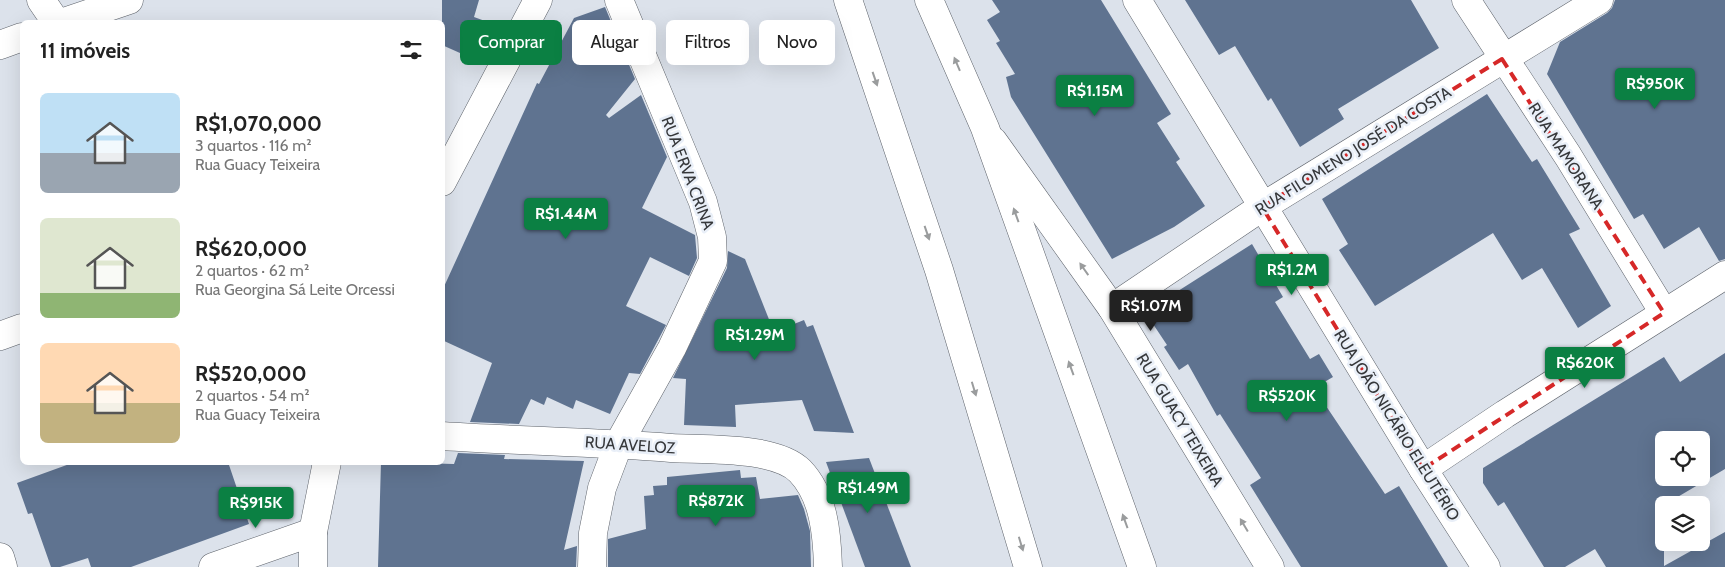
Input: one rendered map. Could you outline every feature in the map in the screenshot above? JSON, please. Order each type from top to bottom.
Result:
[{"type":"street","points":[[41,0],[55,20]]},
{"type":"street","points":[[70,20],[129,0]]},
{"type":"street","points":[[445,176],[538,0]]},
{"type":"street","name":"RUA ERVA CRINA","points":[[592,567],[593,533],[602,488],[619,443],[672,348],[713,261],[712,237],[703,202],[619,0]]},
{"type":"street","points":[[848,0],[939,270],[1028,567]]},
{"type":"street","points":[[929,0],[985,128],[1142,567]]},
{"type":"street","name":"RUA JOÃO NICÁRIO ELEUTÉRIO","points":[[1138,0],[1262,207],[1423,469],[1486,567]]},
{"type":"street","name":"RUA MAMORANA","points":[[1466,0],[1502,58],[1568,156],[1664,314]]},
{"type":"street","name":"RUA FILOMENO JOSÉ DA COSTA","points":[[1112,308],[1262,207],[1599,0]]},
{"type":"street","points":[[0,45],[20,38]]},
{"type":"street","name":"RUA GUACY TEIXEIRA","points":[[985,128],[1112,308],[1270,567]]},
{"type":"street","points":[[1423,469],[1505,414],[1725,275]]},
{"type":"street","points":[[0,336],[20,329]]},
{"type":"street","name":"RUA AVELOZ","points":[[445,436],[619,443],[741,451],[768,456],[798,470],[809,482],[822,511],[827,535],[828,567]]},
{"type":"street","points":[[312,567],[313,532],[326,465]]},
{"type":"street","points":[[213,567],[313,532]]},
{"type":"street","points":[[0,557],[3,567]]},
{"type":"highlighted area","points":[[1502,59],[1664,313],[1423,469],[1262,207]]},
{"type":"building","points":[[442,0],[479,0],[474,17],[482,20],[460,20],[460,53],[445,46],[445,20],[442,20]]},
{"type":"building","points":[[992,0],[1101,0],[1171,114],[1157,123],[1180,159],[1176,162],[1205,206],[1174,227],[1112,259],[1011,97],[1006,77],[1015,74],[996,43],[1000,41],[987,20],[1000,12]]},
{"type":"building","points":[[1185,0],[1411,0],[1439,48],[1338,109],[1344,119],[1300,147],[1271,98],[1268,101],[1235,46],[1219,55]]},
{"type":"building","points":[[1615,0],[1725,0],[1725,259],[1719,261],[1699,227],[1664,249],[1643,214],[1634,219],[1547,74],[1560,42],[1607,13],[1612,8]]},
{"type":"building","points":[[605,7],[610,20],[573,20]]},
{"type":"building","points":[[572,22],[572,65],[629,65],[635,79],[606,115],[609,118],[641,95],[667,157],[642,208],[695,235],[697,258],[689,276],[650,257],[626,306],[666,325],[640,374],[629,373],[610,414],[576,400],[573,409],[547,397],[544,405],[531,399],[519,424],[470,422],[492,363],[445,341],[445,284],[537,83],[539,84],[549,65],[562,65],[562,41]]},
{"type":"building","points":[[1487,94],[1532,162],[1537,159],[1580,229],[1569,234],[1611,306],[1578,328],[1542,268],[1522,280],[1493,233],[1375,306],[1339,250],[1348,244],[1322,199]]},
{"type":"building","points":[[1252,244],[1283,297],[1275,302],[1310,359],[1319,354],[1333,377],[1314,388],[1385,494],[1399,486],[1448,567],[1301,567],[1250,485],[1261,478],[1220,414],[1217,416],[1188,364],[1179,370],[1164,347],[1167,345],[1145,312]]},
{"type":"building","points":[[728,251],[745,259],[774,332],[804,320],[807,327],[813,325],[854,433],[814,431],[802,400],[735,405],[736,427],[684,425],[686,379],[673,378],[727,268]]},
{"type":"building","points":[[1725,353],[1725,469],[1710,478],[1710,431],[1655,431],[1655,486],[1696,486],[1679,496],[1655,496],[1655,551],[1664,551],[1664,566],[1691,551],[1710,551],[1710,540],[1725,532],[1725,567],[1606,567],[1595,549],[1565,567],[1544,567],[1504,502],[1498,506],[1483,483],[1483,468],[1664,357],[1680,382]]},
{"type":"building","points":[[458,453],[505,455],[504,459],[584,461],[564,550],[577,546],[576,567],[378,567],[381,465],[454,464]]},
{"type":"building","points":[[869,458],[911,567],[865,567],[826,462]]},
{"type":"building","points":[[67,465],[229,465],[249,524],[131,567],[91,567],[88,558],[60,567],[51,567],[32,513],[28,514],[17,483]]},
{"type":"building","points":[[740,470],[741,478],[756,477],[760,499],[798,495],[810,531],[811,567],[608,567],[608,539],[646,529],[644,496],[654,495],[653,486],[667,485],[667,477]]}]
